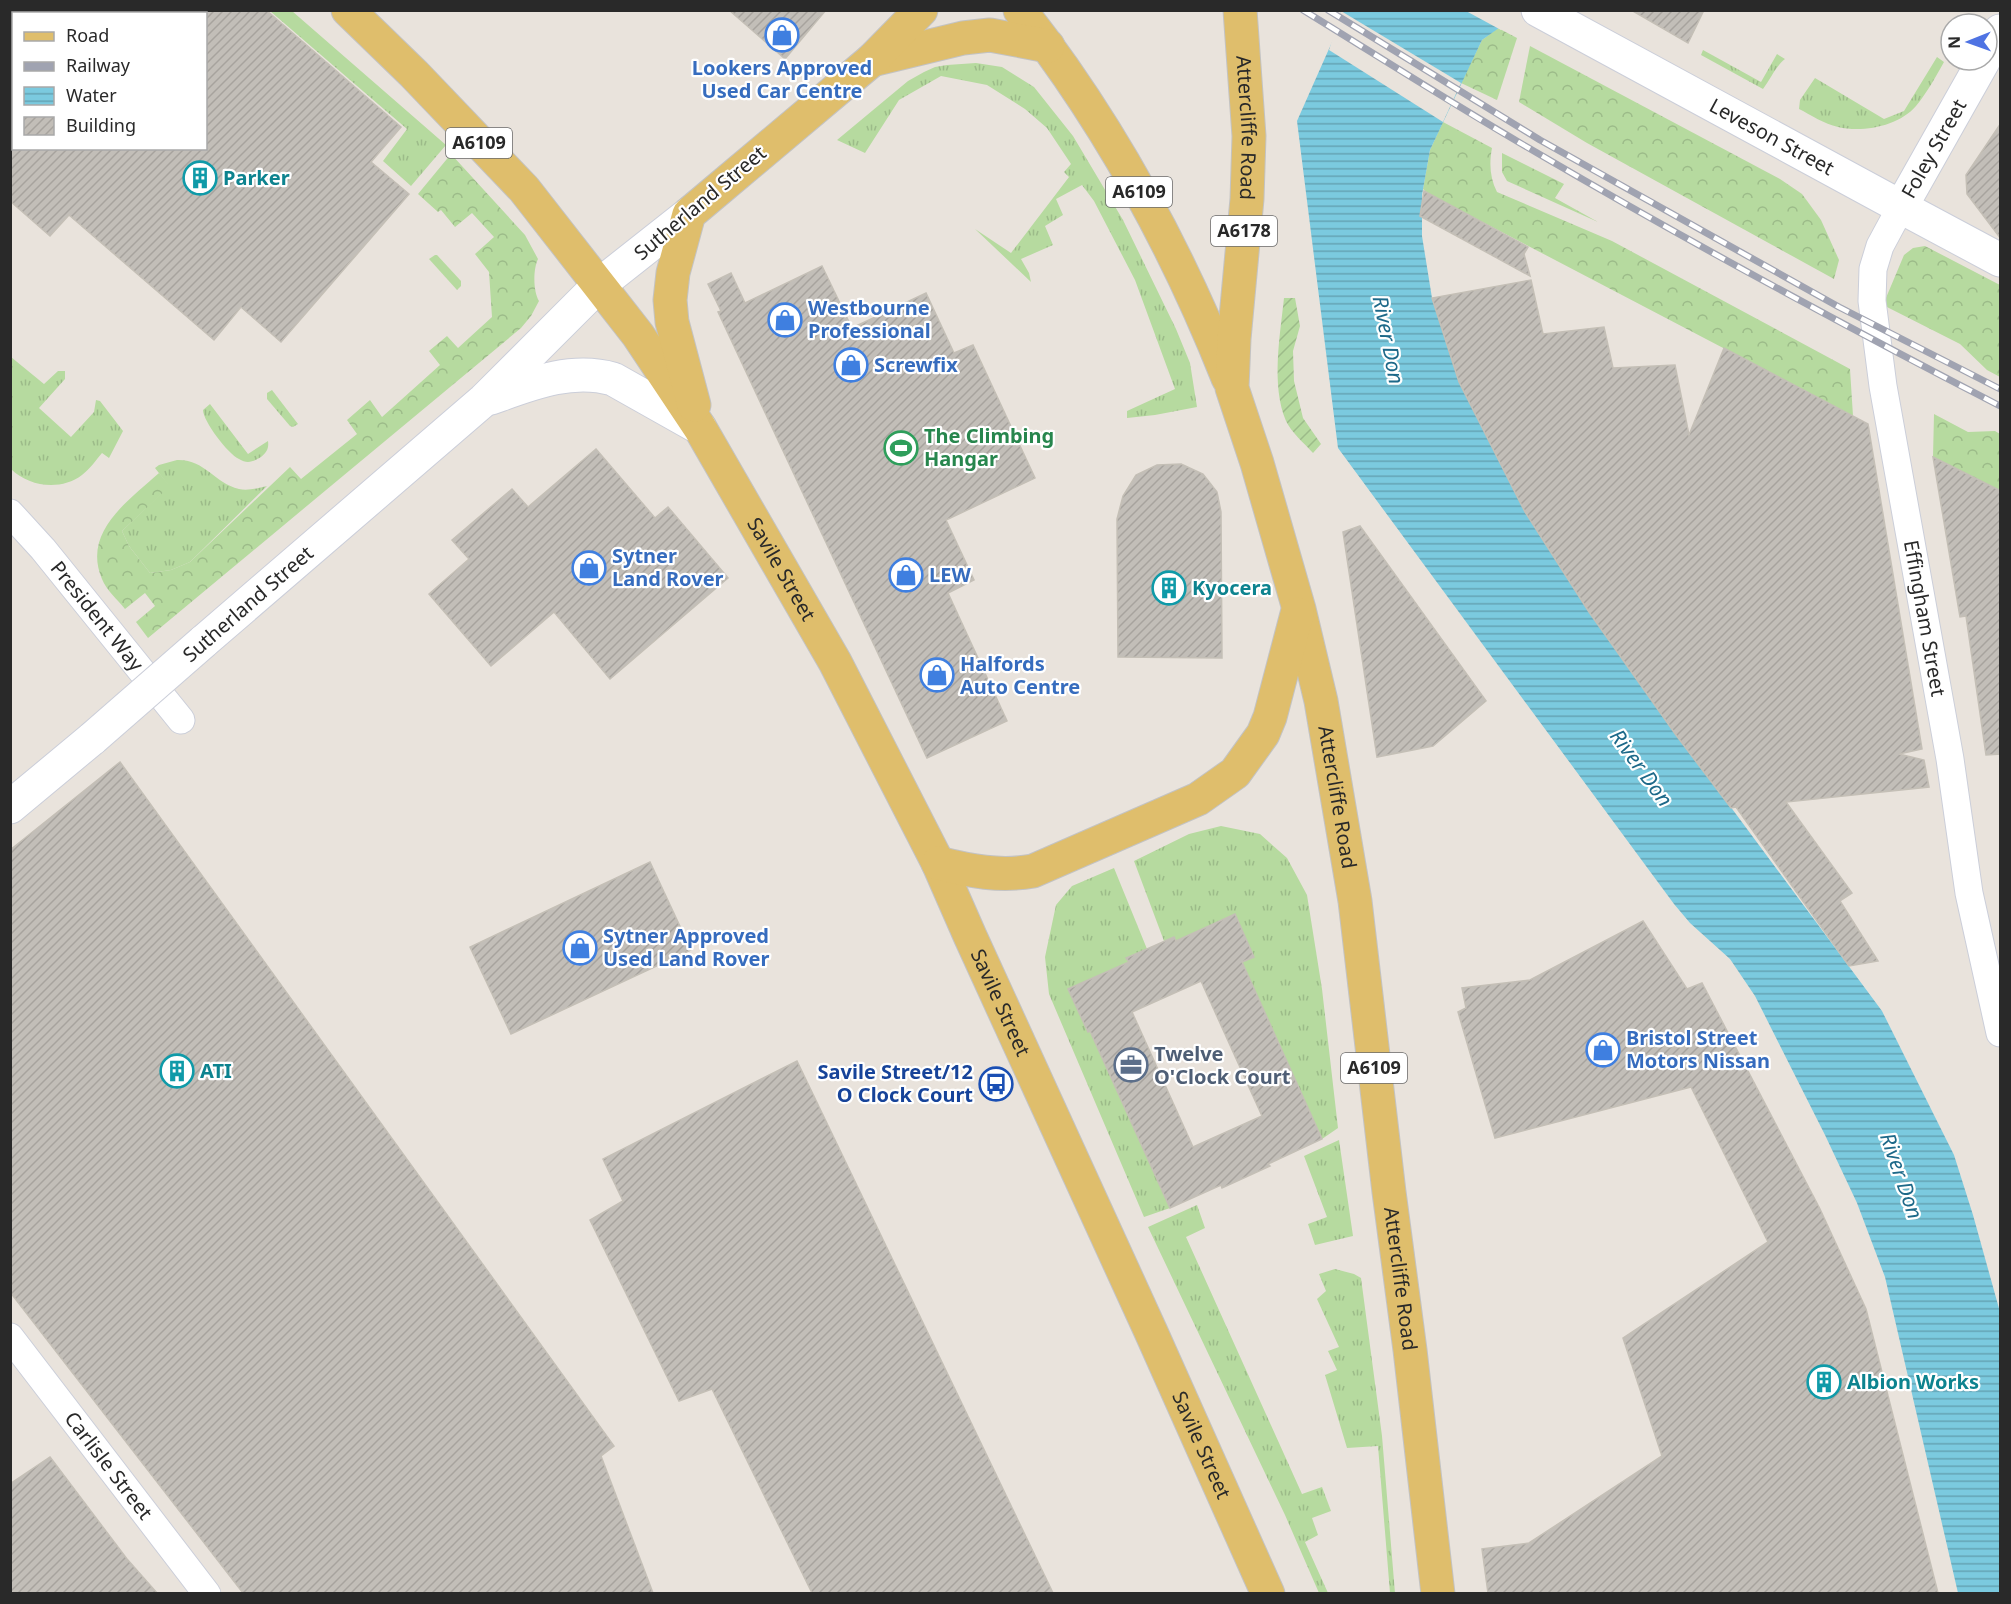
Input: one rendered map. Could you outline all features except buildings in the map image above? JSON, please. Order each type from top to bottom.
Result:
[{"type":"main road","name":"A6109","points":[[348,10],[414,74],[524,189],[599,285]]},
{"type":"main road","name":"Sutherland Street","points":[[10,807],[484,400],[599,285],[689,214],[872,60],[921,10]]},
{"type":"main road","name":"A6109","points":[[1020,10],[1048,46],[1094,116],[1176,259],[1204,317],[1232,388]]},
{"type":"main road","name":"Attercliffe Road","points":[[1240,10],[1249,136],[1247,200],[1234,339],[1232,388],[1257,462],[1299,609],[1321,701],[1354,902],[1438,1593]]},
{"type":"main road","name":"Leveson Street","points":[[1540,12],[2001,260]]},
{"type":"main road","points":[[872,60],[963,38],[990,35],[1048,46]]},
{"type":"main road","name":"Foley Street","points":[[1901,207],[1977,72]]},
{"type":"main road","name":"Savile Street","points":[[689,214],[673,273],[670,300],[672,322],[700,428]]},
{"type":"main road","name":"Savile Street","points":[[599,285],[638,335],[700,428],[835,662],[938,863],[1268,1593]]},
{"type":"main road","name":"Sutherland Street","points":[[484,400],[549,378],[602,376],[613,379],[700,428]]},
{"type":"main road","points":[[938,863],[994,874],[1018,874],[1033,871],[1206,794],[1235,773],[1263,735],[1299,609]]},
{"type":"street","name":"Effingham Street","points":[[1901,207],[1880,246],[1873,269],[1872,301],[1883,386],[1948,747],[1970,894],[2001,1033]]},
{"type":"street","name":"President Way","points":[[10,513],[43,549],[182,720]]},
{"type":"street","name":"Carlisle Street","points":[[10,1337],[207,1593]]},
{"type":"green space","points":[[270,11],[292,11],[446,145],[411,186],[383,161],[407,129]]},
{"type":"green space","points":[[1498,28],[1517,38],[1497,100],[1461,83],[1482,40]]},
{"type":"green space","points":[[1530,46],[1780,179],[1802,194],[1821,220],[1839,260],[1834,279],[1587,143],[1519,102]]},
{"type":"green space","points":[[1703,50],[1761,82],[1777,54],[1785,59],[1763,89],[1701,55]]},
{"type":"green space","points":[[1937,57],[1939,70],[1924,96],[1909,113],[1890,123],[1869,128],[1848,129],[1828,124],[1799,109],[1800,100],[1815,78],[1884,119],[1904,111]]},
{"type":"green space","points":[[976,63],[1002,67],[1034,87],[1073,136],[1123,220],[1176,329],[1190,363],[1197,407],[1127,418],[1127,411],[1175,389],[1135,280],[1094,201],[1082,185],[1056,199],[1063,215],[1045,226],[1053,245],[1021,259],[1031,282],[975,229],[1011,253],[1069,177],[1064,172],[1071,164],[1047,128],[1025,109],[987,85],[941,76],[899,100],[865,153],[837,140],[908,81],[924,72],[935,67]]},
{"type":"green space","points":[[1443,122],[1492,148],[1491,171],[1497,192],[1612,241],[1850,369],[1853,416],[1429,194],[1423,189],[1430,150]]},
{"type":"green space","points":[[1502,153],[1564,184],[1555,198],[1598,222],[1507,181],[1502,172]]},
{"type":"green space","points":[[451,154],[525,235],[538,259],[534,280],[539,301],[531,316],[521,328],[148,638],[136,622],[155,606],[145,593],[125,609],[104,583],[97,562],[98,547],[103,532],[122,506],[159,473],[170,486],[122,531],[129,546],[150,573],[171,570],[190,562],[290,467],[301,479],[357,434],[347,420],[370,400],[382,417],[440,365],[429,351],[447,336],[458,348],[492,317],[489,272],[475,254],[494,237],[472,213],[455,227],[441,210],[438,212],[418,194]]},
{"type":"green space","points":[[1925,246],[2000,285],[2000,377],[1987,370],[1960,344],[1883,305],[1904,255],[1913,248]]},
{"type":"green space","points":[[435,255],[461,281],[461,286],[457,290],[429,259]]},
{"type":"green space","points":[[1284,298],[1295,298],[1300,326],[1293,351],[1294,381],[1303,418],[1321,444],[1313,453],[1288,425],[1281,407],[1278,360]]},
{"type":"green space","points":[[11,357],[44,384],[58,371],[65,371],[65,379],[39,408],[71,437],[94,412],[96,400],[100,401],[123,431],[109,458],[102,453],[82,475],[74,480],[55,485],[27,480],[11,469]]},
{"type":"green space","points":[[272,390],[298,424],[290,426],[267,399],[267,393]]},
{"type":"green space","points":[[210,404],[248,454],[268,441],[265,453],[250,462],[242,461],[234,456],[207,422],[203,410]]},
{"type":"green space","points":[[1934,414],[1968,432],[1995,431],[2000,434],[2000,491],[1933,457]]},
{"type":"green space","points":[[177,460],[195,463],[223,482],[239,489],[267,486],[190,562],[171,570],[150,573],[129,546],[122,531],[169,486],[155,468]]},
{"type":"green space","points":[[1221,826],[1260,834],[1287,858],[1307,895],[1322,989],[1338,1128],[1322,1139],[1242,962],[1254,957],[1235,914],[1176,941],[1174,937],[1164,941],[1134,861],[1189,834]]},
{"type":"green space","points":[[1114,868],[1147,949],[1127,958],[1129,962],[1069,989],[1088,1032],[1093,1030],[1170,1208],[1144,1217],[1049,994],[1045,957],[1056,905],[1072,886]]},
{"type":"green space","points":[[1339,1140],[1353,1236],[1315,1245],[1308,1224],[1327,1217],[1304,1156]]},
{"type":"green space","points":[[1197,1205],[1205,1228],[1186,1237],[1302,1494],[1322,1487],[1331,1511],[1312,1518],[1318,1535],[1305,1542],[1328,1593],[1319,1593],[1285,1515],[1148,1227]]},
{"type":"green space","points":[[1335,1269],[1361,1278],[1382,1436],[1395,1593],[1390,1593],[1378,1446],[1347,1448],[1325,1375],[1337,1370],[1328,1351],[1339,1347],[1317,1299],[1326,1291],[1319,1274]]},
{"type":"water","name":"River Don","points":[[1341,11],[1523,11],[1482,40],[1430,150],[1422,195],[1422,236],[1432,298],[1462,383],[1690,752],[1882,1011],[1954,1155],[2000,1312],[2000,1593],[1958,1593],[1885,1277],[1857,1203],[1755,996],[1730,959],[1690,923],[1674,904],[1338,448],[1297,121],[1336,33]]},
{"type":"pier","points":[[1526,10],[1501,30],[1466,11]]},
{"type":"pier","points":[[1341,11],[1461,83],[1443,122],[1329,50]]},
{"type":"railway","points":[[1303,10],[1479,119],[1653,220],[1826,315],[2000,406]]},
{"type":"railway","points":[[1328,10],[1540,140],[1839,307],[2000,389]]},
{"type":"place","name":"Lookers Approved Used Car Centre","points":[[782,35]]},
{"type":"place","name":"Parker","points":[[200,178]]},
{"type":"place","name":"Westbourne Professional","points":[[785,320]]},
{"type":"place","name":"Screwfix","points":[[851,365]]},
{"type":"place","name":"The Climbing Hangar","points":[[901,448]]},
{"type":"place","name":"Sytner Land Rover","points":[[589,568]]},
{"type":"place","name":"LEW","points":[[906,575]]},
{"type":"place","name":"Kyocera","points":[[1169,588]]},
{"type":"place","name":"Halfords Auto Centre","points":[[937,675]]},
{"type":"place","name":"Sytner Approved Used Land Rover","points":[[580,948]]},
{"type":"place","name":"Bristol Street Motors Nissan","points":[[1603,1050]]},
{"type":"place","name":"Twelve O'Clock Court","points":[[1131,1065]]},
{"type":"place","name":"ATI","points":[[177,1071]]},
{"type":"place","name":"Savile Street/12 O Clock Court","points":[[996,1084]]},
{"type":"place","name":"Albion Works","points":[[1824,1382]]}]
